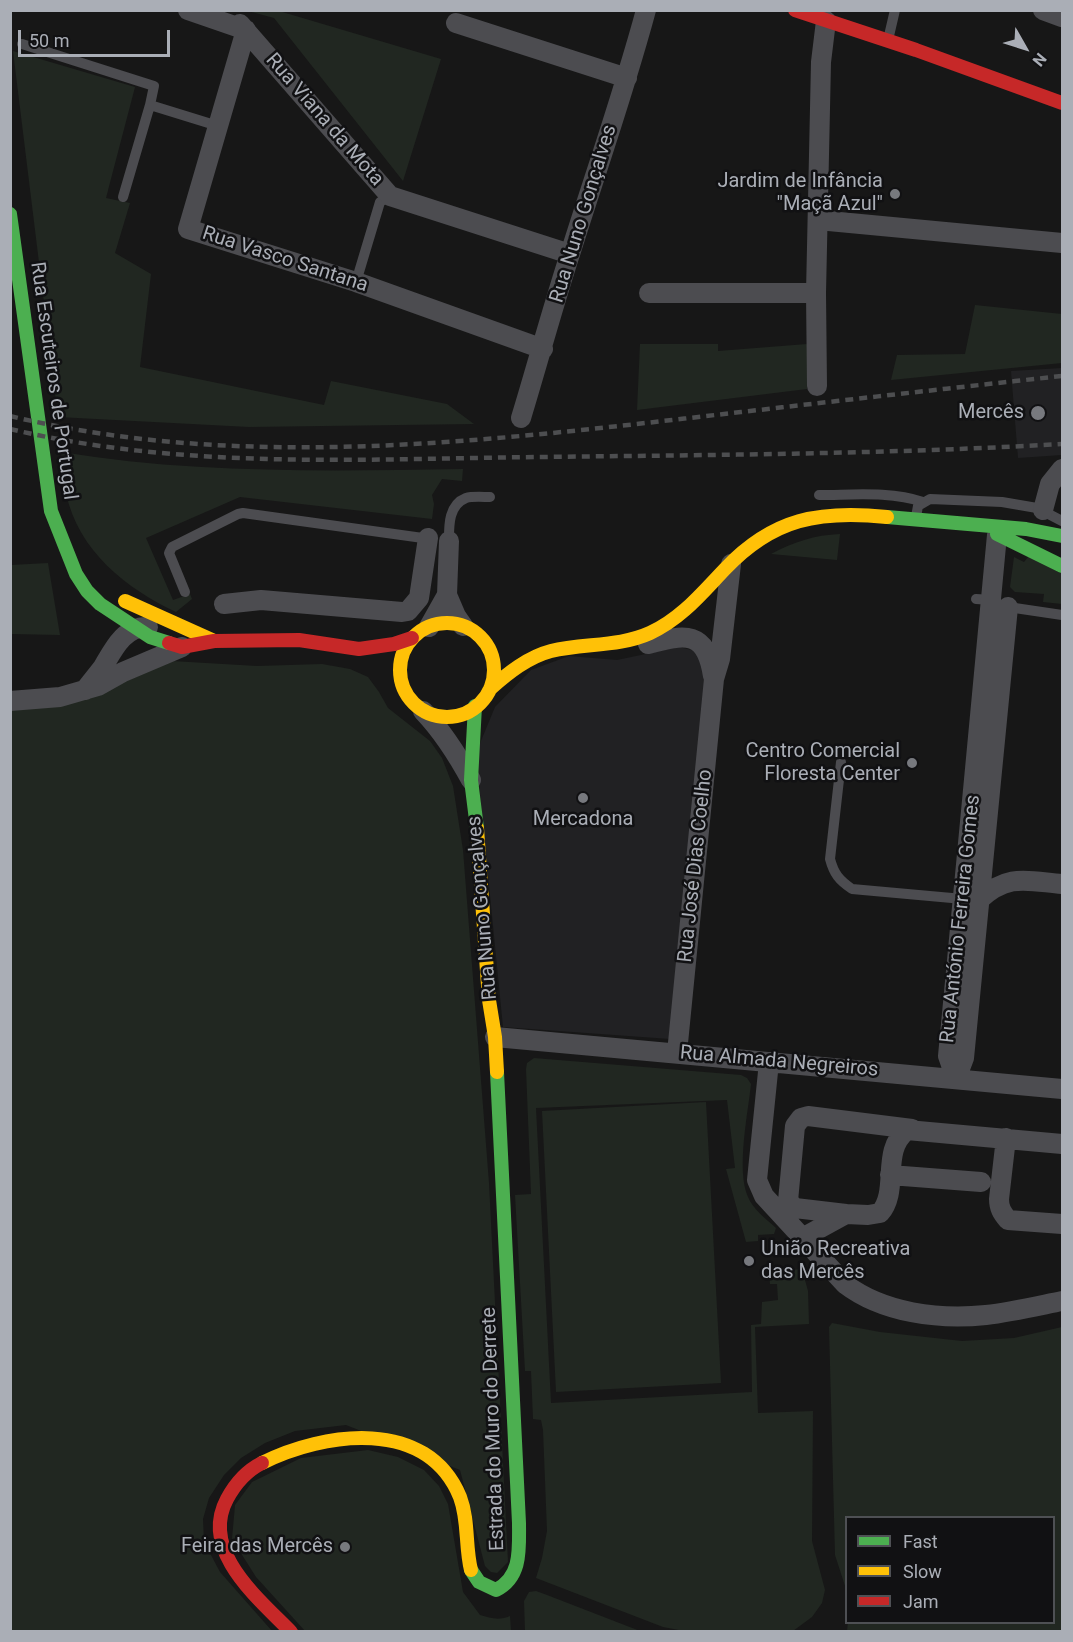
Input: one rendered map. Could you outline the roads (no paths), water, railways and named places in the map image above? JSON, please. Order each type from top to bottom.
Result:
[{"type":"street","points":[[188,10],[246,30]]},
{"type":"street","name":"Rua Viana da Mota","points":[[229,10],[390,196],[570,254]]},
{"type":"street","name":"Rua Nuno Gonçalves","points":[[520,418],[627,78],[646,10]]},
{"type":"street","points":[[795,10],[1062,103]]},
{"type":"street","points":[[1043,10],[1062,17]]},
{"type":"street","points":[[817,386],[816,292],[821,62],[826,21]]},
{"type":"street","points":[[456,23],[627,78]]},
{"type":"street","name":"Rua Vasco Santana","points":[[246,30],[189,229],[356,282],[543,348]]},
{"type":"street","name":"Rua Escuteiros de Portugal","points":[[10,214],[51,510],[76,574],[87,591],[138,609],[214,641]]},
{"type":"street","points":[[818,220],[1062,243]]},
{"type":"street","points":[[649,293],[816,292]]},
{"type":"street","points":[[1043,510],[1050,484],[1062,469]]},
{"type":"street","points":[[521,650],[550,652],[600,645],[645,635],[665,626],[683,614],[731,562],[760,538],[798,520],[844,515],[1044,531],[1062,536]]},
{"type":"street","points":[[963,525],[997,534],[1062,566]]},
{"type":"street","name":"Rua António Ferreira Gomes","points":[[956,1079],[964,1058],[971,899],[997,534]]},
{"type":"street","points":[[224,604],[261,600],[408,611],[419,598],[428,538]]},
{"type":"street","points":[[429,627],[447,595],[449,541]]},
{"type":"street","name":"Rua Escuteiros de Portugal","points":[[68,550],[88,568]]},
{"type":"street","name":"Rua José Dias Coelho","points":[[677,1053],[714,679],[720,659],[731,562]]},
{"type":"street","points":[[447,595],[463,626]]},
{"type":"street","points":[[108,599],[111,652]]},
{"type":"street","name":"Rua Escuteiros de Portugal","points":[[108,599],[137,629],[150,637],[182,647]]},
{"type":"street","points":[[85,690],[111,652],[127,634],[144,627],[153,627],[182,637],[214,641],[299,640],[359,649],[394,644],[412,638],[422,630],[437,624],[457,624],[498,645]]},
{"type":"street","points":[[480,637],[493,660],[494,673],[490,689]]},
{"type":"street","name":"Rua José Dias Coelho","points":[[600,645],[623,649],[686,637],[702,646],[711,664],[714,679]]},
{"type":"street","points":[[412,638],[401,657],[399,671],[403,687],[410,700],[423,711],[438,716],[452,717],[466,713],[481,702],[490,689],[505,675],[524,663],[550,652]]},
{"type":"street","points":[[10,701],[60,697],[85,690],[182,647],[214,641]]},
{"type":"street","points":[[359,649],[373,659]]},
{"type":"street","points":[[386,670],[403,687]]},
{"type":"street","name":"Rua Nuno Gonçalves","points":[[475,706],[471,780],[480,847],[489,1000],[495,1036]]},
{"type":"street","name":"Rua Nuno Gonçalves","points":[[423,711],[446,738],[471,780]]},
{"type":"street","points":[[971,899],[1005,882],[1024,880],[1062,884]]},
{"type":"street","name":"Rua Almada Negreiros","points":[[495,1036],[1062,1089]]},
{"type":"street","name":"Estrada do Muro do Derrete","points":[[291,1632],[233,1566],[225,1553],[220,1528],[222,1509],[236,1484],[265,1460],[290,1450],[341,1439],[363,1437],[395,1441],[421,1452],[445,1471],[461,1496],[466,1519],[470,1562],[476,1579],[489,1589],[502,1588],[509,1582],[518,1564],[519,1512],[495,1036]]},
{"type":"street","points":[[769,1062],[757,1180],[764,1196],[845,1284],[858,1294],[892,1308],[940,1315],[985,1315],[1062,1301]]},
{"type":"street","points":[[912,1129],[904,1132],[894,1146],[886,1202],[880,1213],[846,1214],[795,1208],[788,1201],[795,1126],[801,1118],[808,1116],[1062,1144]]},
{"type":"street","points":[[1006,1138],[999,1207],[1003,1214],[1008,1220],[1062,1224]]},
{"type":"street","points":[[890,1175],[981,1182]]},
{"type":"street","points":[[804,1237],[846,1214]]},
{"type":"lane","points":[[888,41],[895,10]]},
{"type":"lane","points":[[22,44],[154,86],[123,197]]},
{"type":"lane","points":[[150,105],[218,126]]},
{"type":"lane","points":[[356,282],[380,202],[390,196]]},
{"type":"lane","points":[[819,495],[907,497],[923,502]]},
{"type":"lane","points":[[185,592],[171,563],[169,553],[172,547],[238,514],[449,541],[449,520],[460,502],[466,498],[490,497]]},
{"type":"lane","points":[[915,521],[916,510],[923,502],[930,499],[1002,502],[1043,510],[1062,521]]},
{"type":"lane","points":[[992,602],[1062,615]]},
{"type":"lane","points":[[841,762],[830,859],[838,878],[852,889],[971,899]]},
{"type":"railway","points":[[10,416],[92,432],[174,442],[257,447],[340,447],[424,443],[590,429],[1062,376]]},
{"type":"railway","points":[[10,429],[75,442],[141,451],[273,459],[340,460],[800,454],[1062,444]]},
{"type":"place","name":"Jardim de Infância \"Maçã Azul\"","points":[[895,194]]},
{"type":"place","name":"Mercês","points":[[1038,413]]},
{"type":"place","name":"Centro Comercial Floresta Center","points":[[912,763]]},
{"type":"place","name":"Mercadona","points":[[583,798]]},
{"type":"place","name":"União Recreativa das Mercês","points":[[749,1261]]},
{"type":"place","name":"Feira das Mercês","points":[[345,1547]]}]
